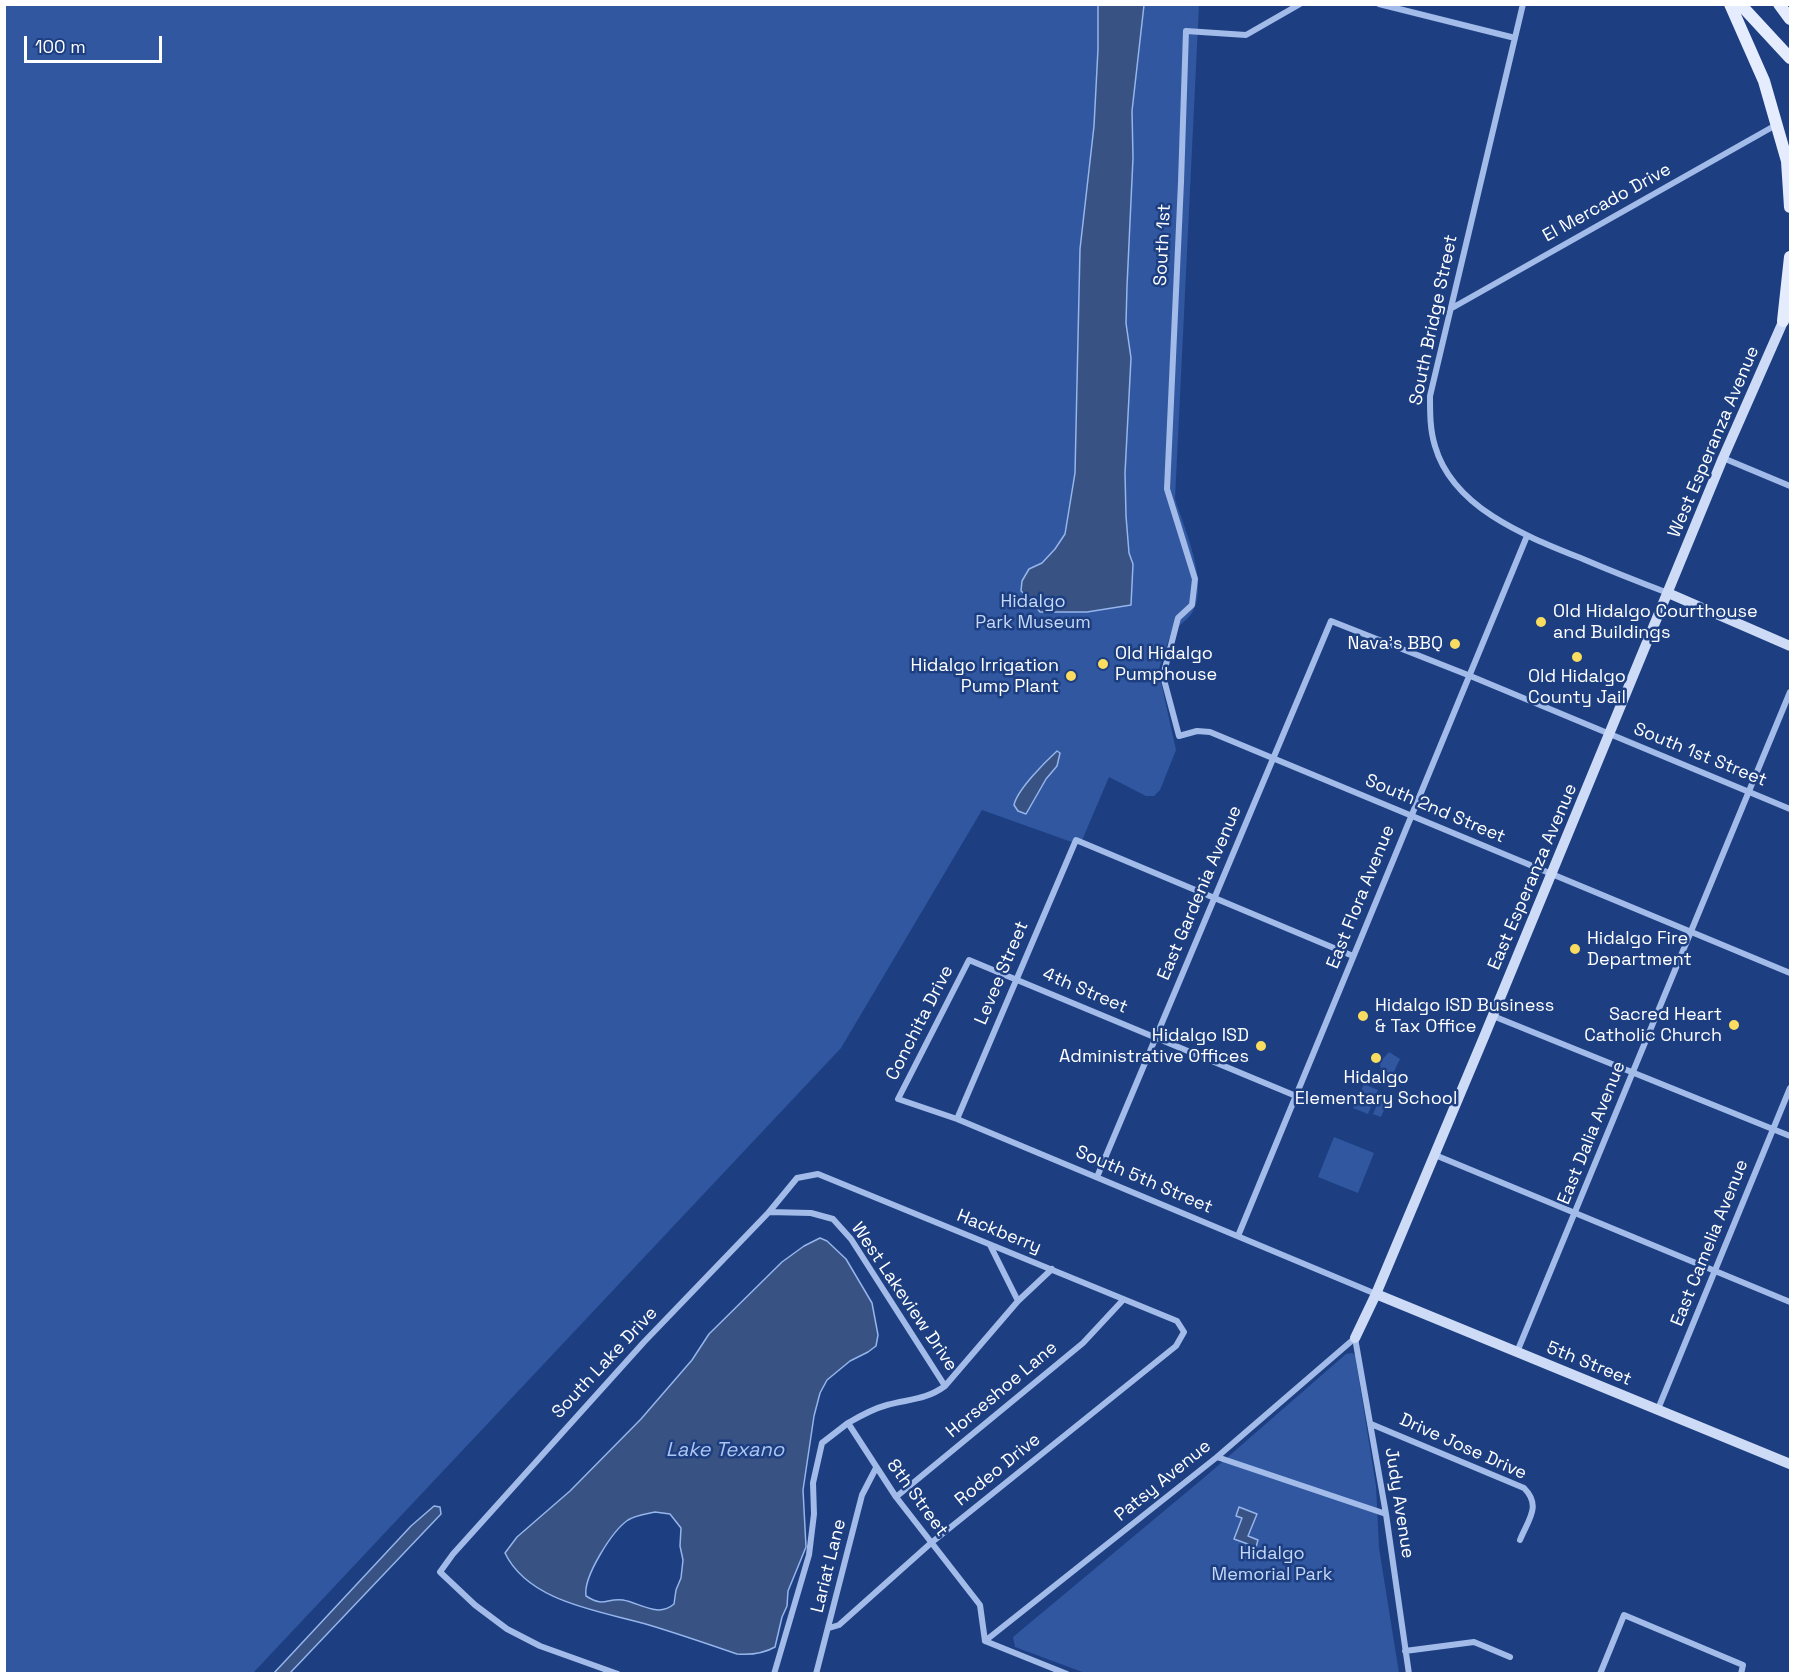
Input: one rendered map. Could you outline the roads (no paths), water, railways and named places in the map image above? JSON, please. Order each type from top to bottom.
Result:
[{"type":"main road","points":[[1730,4],[1764,81],[1787,161],[1791,207]]},
{"type":"main road","points":[[1740,4],[1791,58]]},
{"type":"main road","points":[[1779,4],[1791,19]]},
{"type":"main road","points":[[1783,321],[1791,256]]},
{"type":"street","name":"South 1st","points":[[1178,618],[1192,605],[1195,579],[1167,489],[1186,31],[1246,35],[1300,4]]},
{"type":"street","points":[[1379,4],[1515,38]]},
{"type":"street","name":"South Bridge Street","points":[[1522,4],[1430,396],[1430,421],[1435,448],[1461,490],[1488,513],[1527,537],[1668,593],[1791,646]]},
{"type":"street","name":"El Mercado Drive","points":[[1452,308],[1777,125]]},
{"type":"street","name":"West Esperanza Avenue","points":[[1668,593],[1723,458],[1791,304]]},
{"type":"street","points":[[1723,458],[1791,486]]},
{"type":"street","name":"East Flora Avenue","points":[[1238,1236],[1527,537]]},
{"type":"street","name":"East Esperanza Avenue","points":[[1355,1338],[1435,1155],[1668,593]]},
{"type":"street","name":"South 2nd Street","points":[[1178,618],[1163,676],[1179,736],[1205,731],[1791,973]]},
{"type":"street","name":"South 1st Street","points":[[1331,621],[1468,675],[1791,809]]},
{"type":"street","name":"East Gardenia Avenue","points":[[1097,1176],[1331,621]]},
{"type":"street","name":"East Dalia Avenue","points":[[1517,1352],[1791,692]]},
{"type":"street","name":"Levee Street","points":[[957,1119],[1076,840],[1214,898]]},
{"type":"street","points":[[1214,898],[1353,956]]},
{"type":"street","name":"4th Street","points":[[969,960],[1296,1096]]},
{"type":"street","name":"Conchita Drive","points":[[898,1099],[969,960]]},
{"type":"street","points":[[1493,1016],[1791,1136]]},
{"type":"street","name":"East Camelia Avenue","points":[[1658,1409],[1791,1088]]},
{"type":"street","name":"South 5th Street","points":[[898,1099],[957,1119],[1097,1176],[1376,1294]]},
{"type":"street","points":[[1435,1155],[1791,1302]]},
{"type":"street","name":"Hackberry","points":[[797,1178],[818,1174],[1177,1322],[1184,1332]]},
{"type":"street","name":"South Lake Drive","points":[[618,1674],[540,1646],[507,1629],[475,1605],[440,1572],[453,1554],[571,1420],[769,1212],[797,1178]]},
{"type":"street","name":"West Lakeview Drive","points":[[769,1212],[811,1213],[833,1219],[851,1239],[945,1386]]},
{"type":"street","points":[[990,1245],[1018,1302]]},
{"type":"street","points":[[774,1674],[809,1555],[814,1514],[813,1483],[822,1443],[864,1413],[886,1405],[932,1396],[945,1386],[1018,1302],[1052,1269]]},
{"type":"street","name":"5th Street","points":[[1376,1294],[1791,1464]]},
{"type":"street","name":"Horseshoe Lane","points":[[896,1497],[1083,1343],[1123,1300]]},
{"type":"street","name":"Rodeo Drive","points":[[829,1628],[839,1624],[854,1612],[931,1543],[1176,1346],[1184,1332]]},
{"type":"street","name":"Judy Avenue","points":[[1355,1338],[1386,1514],[1409,1674]]},
{"type":"street","name":"Patsy Avenue","points":[[985,1641],[1217,1457],[1355,1338]]},
{"type":"street","name":"8th Street","points":[[848,1423],[896,1497],[980,1605],[985,1641]]},
{"type":"street","name":"Drive Jose Drive","points":[[1371,1424],[1524,1488],[1531,1495],[1534,1506],[1520,1540]]},
{"type":"street","points":[[1217,1457],[1386,1514]]},
{"type":"street","name":"Lariat Lane","points":[[816,1674],[862,1496],[876,1468]]},
{"type":"street","points":[[1600,1674],[1624,1615],[1743,1665],[1741,1674]]},
{"type":"street","points":[[985,1641],[1067,1674]]},
{"type":"street","points":[[1405,1651],[1474,1642],[1510,1658]]},
{"type":"water","points":[[1098,5],[1144,5],[1132,111],[1133,158],[1126,323],[1131,358],[1125,473],[1129,553],[1133,564],[1131,605],[1087,612],[1040,612],[1021,591],[1022,581],[1029,569],[1042,563],[1065,534],[1075,473],[1080,249],[1094,126]]},
{"type":"water","points":[[1057,751],[1060,753],[1057,766],[1046,779],[1026,814],[1018,811],[1014,805],[1020,792],[1032,776]]},
{"type":"water","name":"Lake Texano","points":[[820,1238],[827,1241],[846,1259],[872,1303],[878,1335],[876,1346],[850,1361],[827,1380],[820,1393],[814,1416],[803,1490],[806,1547],[788,1591],[787,1606],[775,1647],[757,1654],[737,1654],[660,1628],[568,1602],[531,1583],[516,1570],[505,1553],[517,1537],[570,1491],[641,1419],[692,1360],[709,1334],[782,1262]],"holes":[[[655,1512],[670,1514],[681,1528],[680,1546],[683,1560],[674,1604],[662,1610],[655,1610],[623,1600],[601,1602],[586,1596],[586,1588],[594,1567],[621,1526],[631,1518],[641,1515]]]},
{"type":"water","points":[[434,1506],[440,1507],[441,1514],[290,1673],[274,1673],[411,1526]]},
{"type":"water","points":[[1239,1507],[1257,1514],[1248,1536],[1258,1540],[1256,1547],[1234,1539],[1242,1518],[1236,1516]]},
{"type":"place","name":"Old Hidalgo Courthouse and Buildings","points":[[1541,622]]},
{"type":"place","name":"Nava’s BBQ","points":[[1455,644]]},
{"type":"place","name":"Old Hidalgo County Jail","points":[[1577,657]]},
{"type":"place","name":"Old Hidalgo Pumphouse","points":[[1103,664]]},
{"type":"place","name":"Hidalgo Irrigation Pump Plant","points":[[1071,676]]},
{"type":"place","name":"Hidalgo Fire Department","points":[[1575,949]]},
{"type":"place","name":"Hidalgo ISD Business & Tax Office","points":[[1363,1016]]},
{"type":"place","name":"Sacred Heart Catholic Church","points":[[1734,1025]]},
{"type":"place","name":"Hidalgo ISD Administrative Offices","points":[[1261,1046]]},
{"type":"place","name":"Hidalgo Elementary School","points":[[1376,1058]]},
{"type":"park label","name":"Hidalgo Park Museum","points":[[1033,612]]},
{"type":"park label","name":"Hidalgo Memorial Park","points":[[1272,1564]]}]
